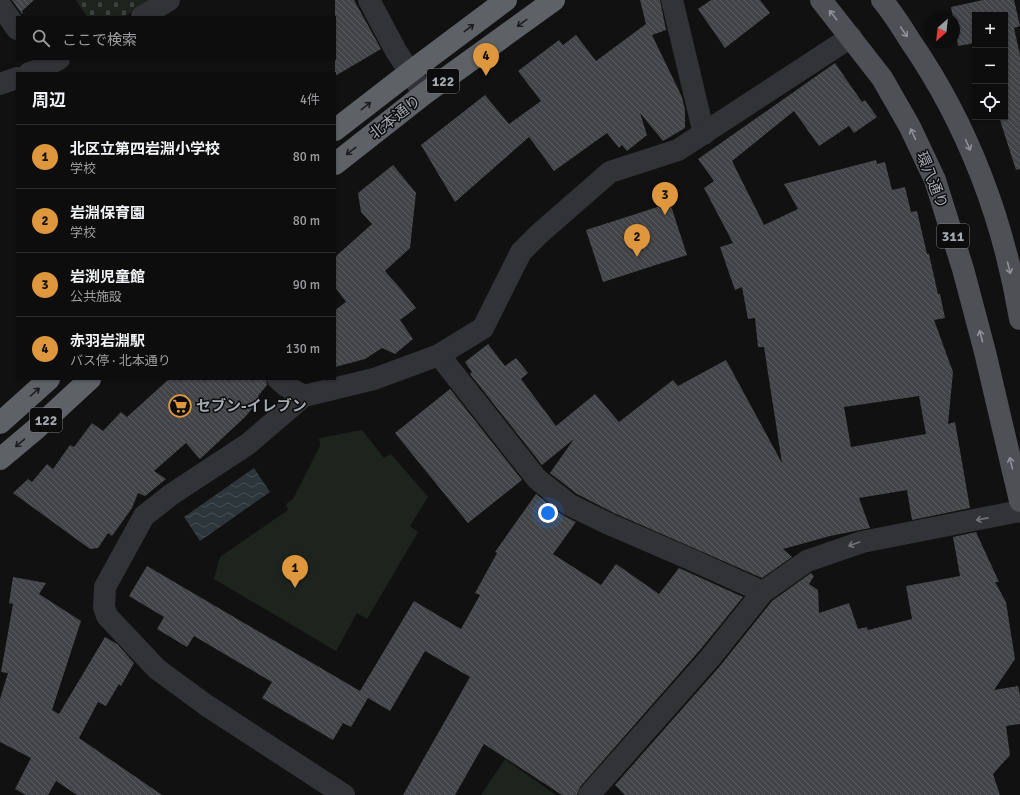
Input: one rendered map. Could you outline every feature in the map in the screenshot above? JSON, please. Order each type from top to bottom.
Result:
[{"type":"highway","name":"北本通り","points":[[336,129],[506,0]]},
{"type":"highway","name":"北本通り","points":[[336,163],[424,94],[554,0]]},
{"type":"highway","name":"122","points":[[0,423],[48,380]]},
{"type":"highway","name":"122","points":[[0,459],[37,428],[89,380]]},
{"type":"main road","name":"環八通り","points":[[821,0],[882,78],[910,127],[935,180],[963,269],[985,352],[1020,501]]},
{"type":"main road","points":[[882,0],[927,65],[952,109],[972,153],[999,227],[1020,319]]},
{"type":"street","points":[[144,16],[168,0]]},
{"type":"street","points":[[369,0],[396,51],[424,94]]},
{"type":"street","points":[[672,0],[704,134]]},
{"type":"street","points":[[0,5],[16,28]]},
{"type":"street","points":[[344,795],[206,705],[157,669],[107,616],[104,607],[105,587],[144,516],[172,494],[248,444],[304,396],[374,379],[439,355],[483,328],[521,252],[539,234],[610,172],[678,150],[851,37]]},
{"type":"street","points":[[0,84],[16,78]]},
{"type":"street","points":[[439,355],[537,479],[570,505],[609,524],[763,592]]},
{"type":"street","points":[[279,380],[286,386],[304,396]]},
{"type":"street","points":[[590,795],[710,658],[763,592],[807,561],[862,542],[1020,511]]},
{"type":"green space","points":[[76,0],[151,0],[126,16],[86,16]]},
{"type":"green space","points":[[362,430],[384,458],[391,454],[428,497],[410,526],[418,532],[367,619],[357,613],[336,651],[214,579],[220,557],[288,510],[286,504],[293,499],[320,446],[319,438]]},
{"type":"green space","points":[[505,759],[556,795],[481,795]]},
{"type":"water","points":[[254,468],[270,492],[200,541],[184,517]]},
{"type":"building","points":[[12,0],[34,0],[22,11],[22,14]]},
{"type":"building","points":[[335,0],[354,0],[381,49],[336,75],[336,16]]},
{"type":"building","points":[[640,0],[660,0],[666,30],[652,35],[682,97],[685,110],[685,128],[663,141],[640,113],[647,135],[627,151],[622,145],[619,148],[607,133],[554,171],[529,137],[455,202],[421,145],[485,95],[509,124],[541,101],[518,71],[559,40],[563,45],[576,35],[596,61],[646,24]]},
{"type":"building","points":[[711,0],[760,0],[770,13],[725,48],[698,9]]},
{"type":"building","points":[[983,0],[1014,0],[1020,26],[1014,28],[1020,55],[1020,169],[1016,170],[1000,120],[1008,120],[1008,12],[972,12],[972,44],[960,46],[960,12],[952,12],[951,7]]},
{"type":"building","points":[[835,63],[862,102],[865,100],[877,117],[854,133],[849,126],[819,146],[794,111],[732,161],[764,225],[798,209],[784,184],[876,160],[877,164],[885,162],[892,190],[905,187],[911,212],[917,211],[938,294],[940,294],[945,318],[934,320],[953,372],[948,424],[955,422],[970,508],[912,520],[907,490],[859,498],[870,528],[830,536],[783,549],[792,557],[762,578],[614,513],[577,494],[550,473],[574,439],[542,465],[470,374],[472,372],[465,362],[488,344],[505,366],[516,358],[528,373],[521,379],[556,426],[595,394],[619,422],[673,380],[678,386],[726,360],[782,463],[764,347],[758,347],[755,318],[748,319],[742,287],[735,290],[720,247],[733,243],[704,188],[714,181],[698,159]],"holes":[[[919,396],[926,434],[851,447],[844,407]]]},
{"type":"building","points":[[393,165],[416,193],[410,248],[385,271],[416,308],[400,320],[413,339],[395,354],[382,348],[365,359],[336,367],[336,309],[346,302],[336,288],[336,256],[372,224],[361,212],[358,193]]},
{"type":"building","points":[[670,203],[687,255],[603,282],[586,230]]},
{"type":"building","points":[[168,380],[266,380],[267,385],[258,396],[260,399],[245,417],[200,459],[186,443],[154,471],[166,479],[145,496],[138,493],[132,508],[112,536],[108,533],[98,548],[90,549],[13,493],[28,479],[32,482],[47,464],[53,469],[70,445],[74,447],[92,423],[103,431],[121,412],[127,417]]},
{"type":"building","points":[[450,389],[522,480],[468,523],[395,433]]},
{"type":"building","points":[[536,494],[562,515],[576,522],[553,554],[601,585],[616,564],[659,594],[679,568],[743,597],[700,650],[580,787],[577,795],[562,795],[484,744],[455,795],[403,795],[470,677],[425,651],[390,711],[368,698],[351,727],[343,723],[333,740],[262,698],[272,682],[194,636],[187,647],[157,629],[164,617],[129,596],[147,566],[360,691],[414,601],[461,629],[480,595],[475,593],[497,553],[495,552]]},
{"type":"building","points":[[976,532],[999,582],[995,582],[1006,602],[1015,659],[994,690],[1018,686],[1020,695],[1020,724],[1006,726],[1010,755],[993,774],[1000,795],[625,795],[615,785],[720,666],[772,601],[811,573],[814,576],[809,584],[818,590],[819,613],[849,603],[858,629],[867,627],[868,630],[912,619],[906,586],[960,576],[953,537]]},
{"type":"building","points":[[13,577],[46,583],[39,594],[81,621],[52,710],[59,714],[105,637],[117,644],[134,663],[121,686],[119,684],[106,706],[98,702],[79,738],[162,795],[77,795],[56,781],[48,795],[26,795],[15,789],[31,758],[0,742],[0,699],[8,673],[1,672],[13,604],[9,603]]},
{"type":"place","name":"赤羽岩淵駅","points":[[486,76]]},
{"type":"place","name":"岩渕児童館","points":[[665,215]]},
{"type":"place","name":"岩淵保育園","points":[[637,257]]},
{"type":"place","name":"セブン-イレブン","points":[[180,406]]},
{"type":"place","name":"北区立第四岩淵小学校","points":[[295,588]]}]
